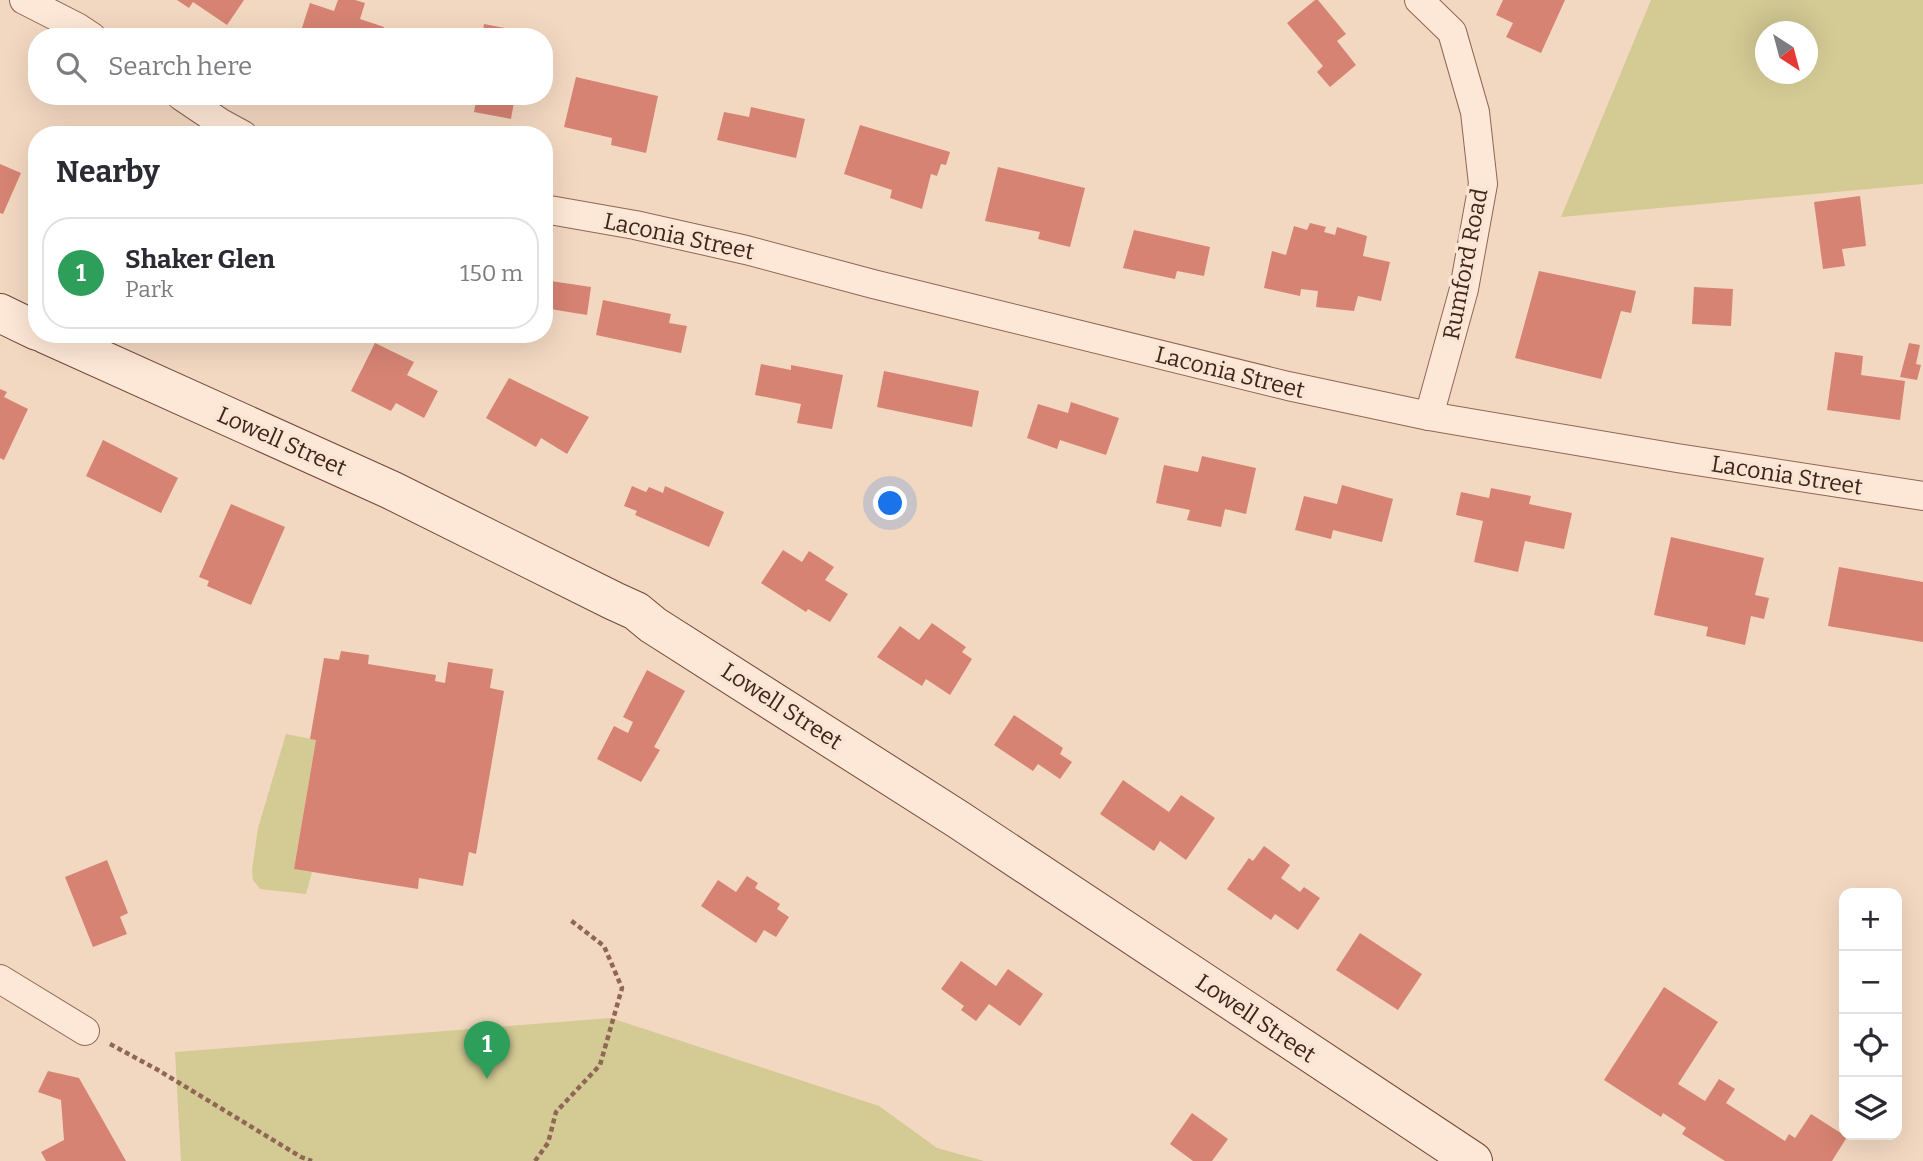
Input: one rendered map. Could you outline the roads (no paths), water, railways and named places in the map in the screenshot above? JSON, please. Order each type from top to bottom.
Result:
[{"type":"main road","points":[[0,313],[28,327]]},
{"type":"main road","name":"Lowell Street","points":[[65,343],[391,491],[636,611],[653,625],[959,820],[1473,1161]]},
{"type":"street","points":[[24,0],[75,28]]},
{"type":"street","name":"Rumford Road","points":[[1419,0],[1452,32],[1475,113],[1483,184],[1464,289],[1429,416]]},
{"type":"street","points":[[195,105],[227,126]]},
{"type":"street","name":"Laconia Street","points":[[553,211],[734,247],[1261,380],[1429,416],[1923,496]]},
{"type":"street","points":[[0,979],[85,1031]]},
{"type":"place","name":"Shaker Glen","points":[[487,1079]]}]
